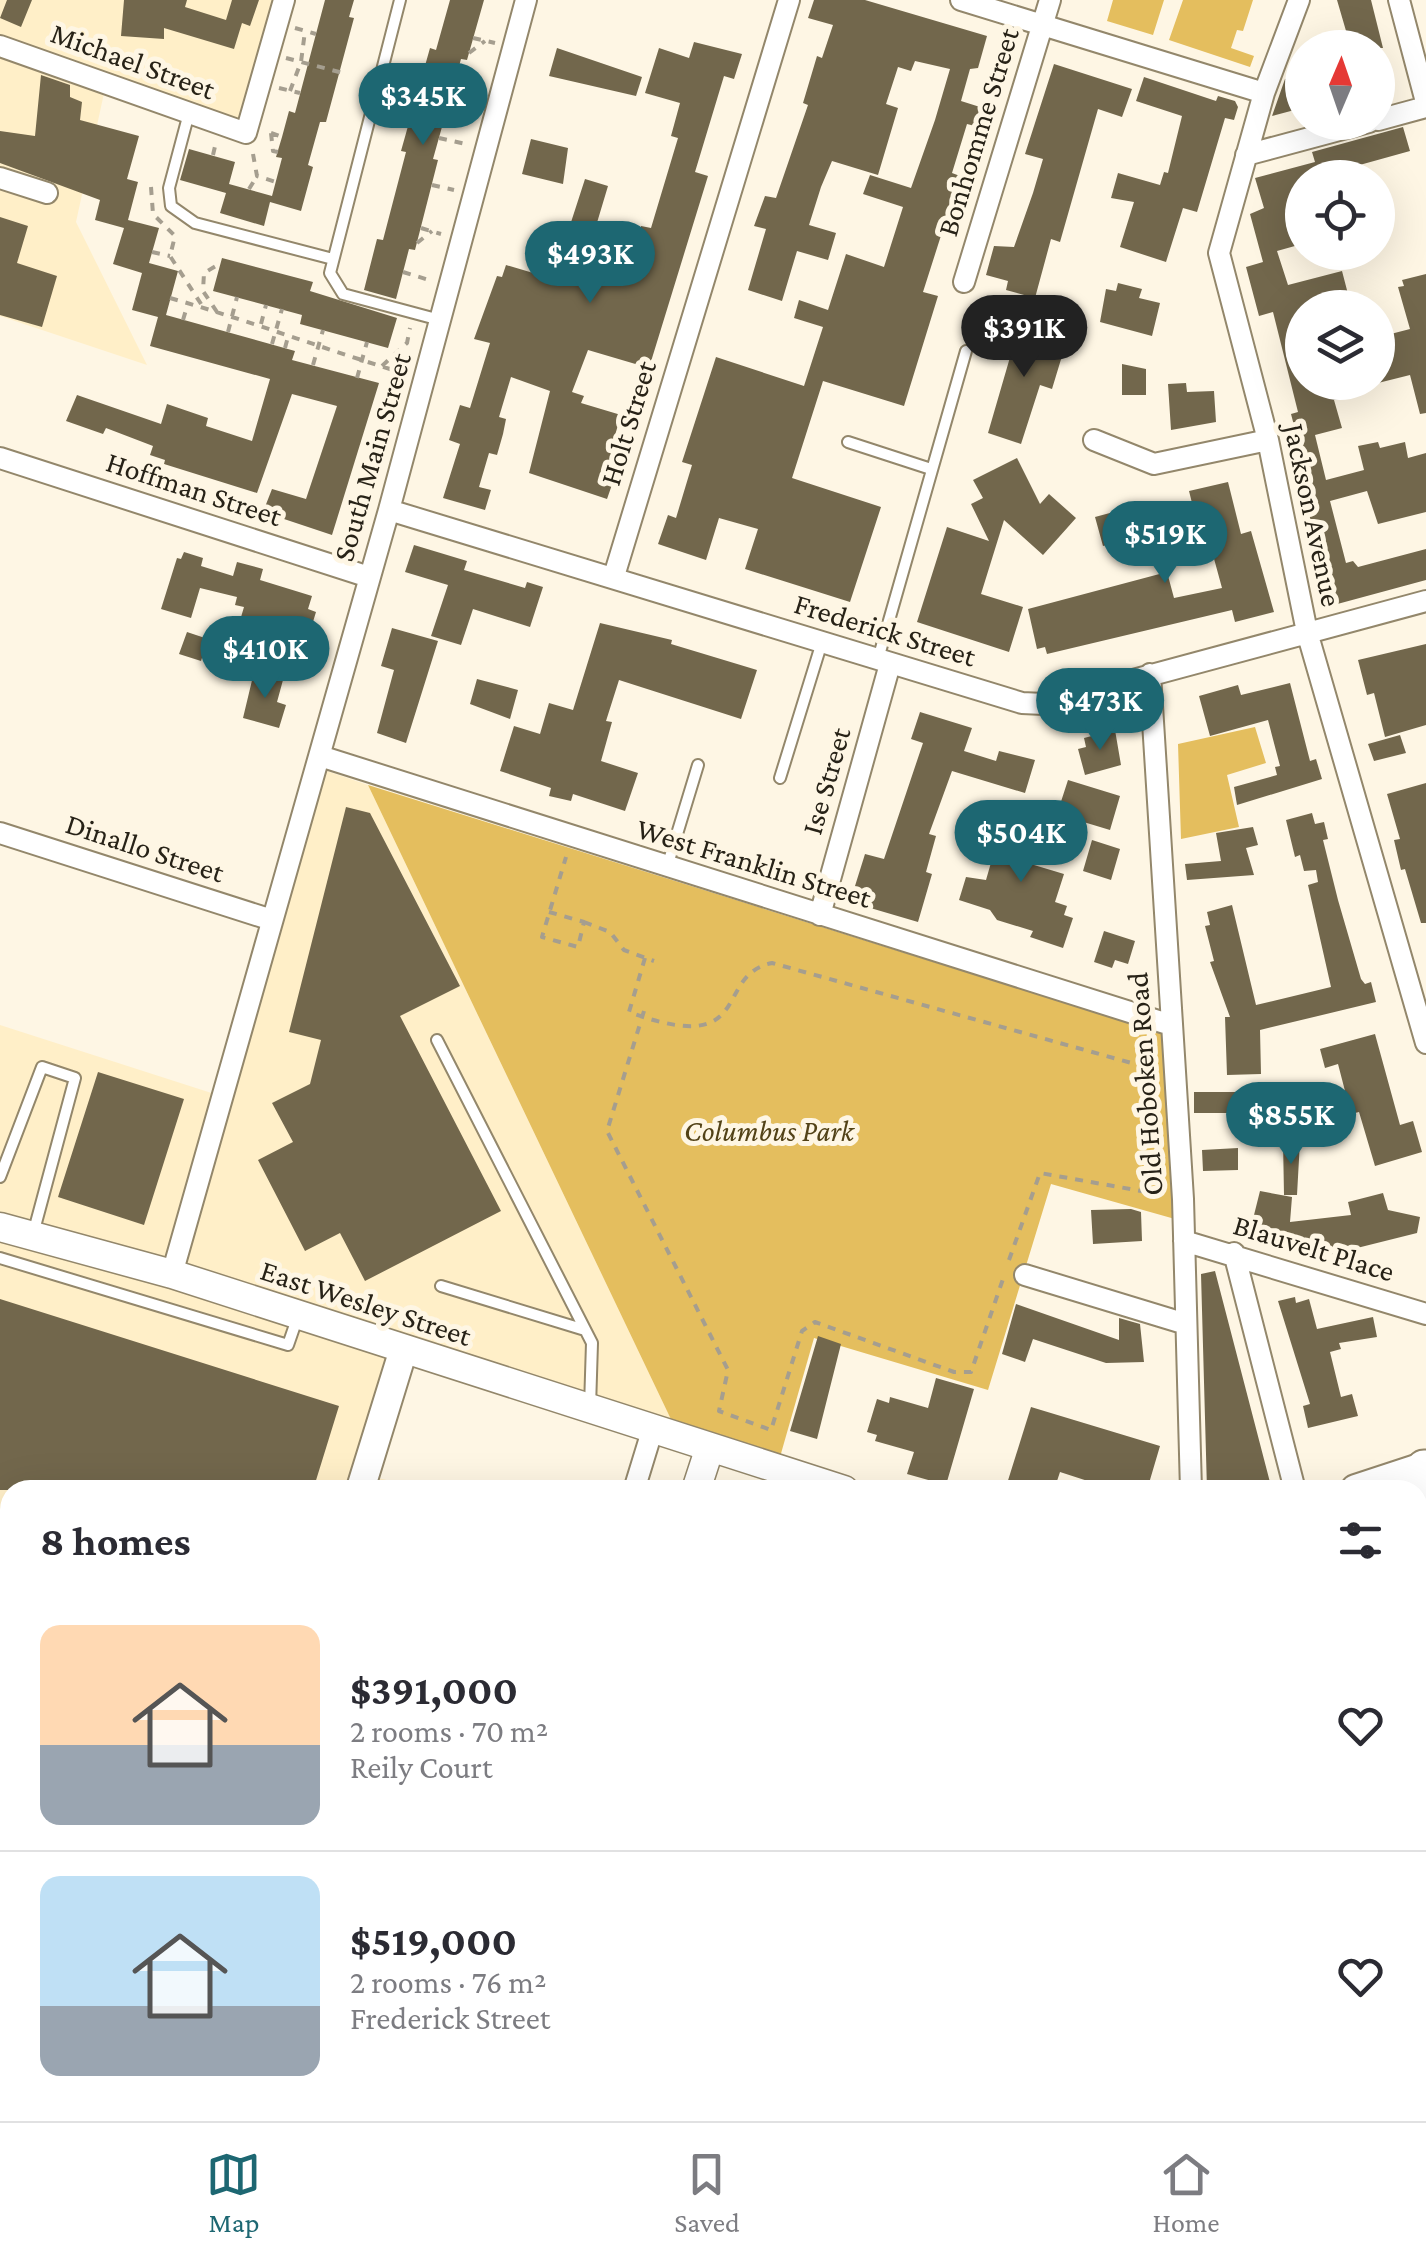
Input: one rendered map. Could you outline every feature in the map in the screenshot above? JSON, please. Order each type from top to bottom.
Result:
[{"type":"street","name":"South Main Street","points":[[172,1274],[389,510],[526,0]]},
{"type":"street","name":"Holt Street","points":[[614,576],[789,0]]},
{"type":"street","points":[[960,0],[1264,93]]},
{"type":"street","name":"Bonhomme Street","points":[[964,282],[1050,0]]},
{"type":"street","name":"Jackson Avenue","points":[[1298,0],[1264,93],[1218,254],[1268,440],[1307,632],[1426,1043]]},
{"type":"street","points":[[1395,115],[1426,105],[1399,0]]},
{"type":"street","points":[[247,138],[289,7]]},
{"type":"street","name":"Michael Street","points":[[0,46],[187,120],[247,138]]},
{"type":"street","points":[[1246,156],[1304,140]]},
{"type":"street","points":[[0,178],[47,193]]},
{"type":"street","points":[[1094,440],[1154,464],[1268,440]]},
{"type":"street","name":"Hoffman Street","points":[[0,458],[369,577]]},
{"type":"street","name":"Frederick Street","points":[[389,510],[1022,703],[1044,704],[1426,600]]},
{"type":"street","name":"Ise Street","points":[[820,915],[884,662]]},
{"type":"street","name":"Old Hoboken Road","points":[[1150,674],[1183,1199],[1191,1480]]},
{"type":"street","name":"West Franklin Street","points":[[320,756],[1171,1025]]},
{"type":"street","name":"Dinallo Street","points":[[0,833],[272,920]]},
{"type":"street","name":"East Wesley Street","points":[[0,1227],[172,1274],[653,1428],[795,1480]]},
{"type":"street","name":"Blauvelt Place","points":[[1184,1241],[1426,1314]]},
{"type":"street","points":[[1234,1253],[1291,1480]]},
{"type":"street","points":[[1025,1275],[1186,1324]]},
{"type":"street","points":[[367,1480],[401,1348]]},
{"type":"street","points":[[637,1480],[653,1428]]},
{"type":"street","points":[[699,1480],[710,1447]]},
{"type":"lane","points":[[400,0],[333,259],[331,281],[343,294],[441,320]]},
{"type":"lane","points":[[187,120],[168,196],[181,216],[333,259]]},
{"type":"lane","points":[[884,662],[932,468],[966,351]]},
{"type":"lane","points":[[848,442],[932,468]]},
{"type":"lane","points":[[780,778],[822,642]]},
{"type":"lane","points":[[667,868],[698,766]]},
{"type":"lane","points":[[437,1040],[592,1342],[590,1408]]},
{"type":"lane","points":[[0,1177],[42,1067],[75,1078],[32,1236]]},
{"type":"lane","points":[[0,1258],[288,1345],[298,1315]]},
{"type":"lane","points":[[441,1286],[585,1330]]},
{"type":"lane","points":[[355,1480],[401,1348]]},
{"type":"path","points":[[289,7],[290,27],[316,34]]},
{"type":"path","points":[[290,91],[301,62],[306,31]]},
{"type":"path","points":[[473,38],[500,44]]},
{"type":"path","points":[[469,53],[485,41]]},
{"type":"path","points":[[278,72],[282,56],[343,73]]},
{"type":"path","points":[[455,79],[487,89]]},
{"type":"path","points":[[274,86],[300,93]]},
{"type":"path","points":[[415,100],[479,118]]},
{"type":"path","points":[[187,120],[247,138],[271,134],[282,137]]},
{"type":"path","points":[[271,134],[273,150],[278,152]]},
{"type":"path","points":[[247,138],[257,176],[249,190]]},
{"type":"path","points":[[438,138],[471,146]]},
{"type":"path","points":[[257,176],[276,182]]},
{"type":"path","points":[[432,184],[458,191]]},
{"type":"path","points":[[420,228],[446,236]]},
{"type":"path","points":[[417,242],[432,232]]},
{"type":"path","points":[[152,252],[170,256]]},
{"type":"path","points":[[217,312],[203,291],[204,272],[221,262]]},
{"type":"path","points":[[403,272],[433,281]]},
{"type":"path","points":[[228,332],[237,297]]},
{"type":"path","points":[[170,298],[289,332],[318,348],[407,374]]},
{"type":"path","points":[[183,320],[188,303]]},
{"type":"path","points":[[261,324],[266,305]]},
{"type":"path","points":[[272,344],[282,310]]},
{"type":"path","points":[[382,366],[407,343],[410,332],[406,311]]},
{"type":"path","points":[[313,365],[322,330]]},
{"type":"path","points":[[285,348],[289,332]]},
{"type":"path","points":[[357,378],[367,342]]},
{"type":"path","points":[[571,838],[542,937],[578,947],[584,922]]},
{"type":"path","points":[[549,912],[604,928],[624,950],[654,961]]},
{"type":"path","points":[[646,958],[629,1012],[686,1028],[707,1025],[728,1011],[755,969],[772,963],[1146,1067],[1149,1191]]},
{"type":"path","points":[[643,1014],[607,1131],[728,1370],[719,1412],[772,1430],[802,1331],[815,1322],[954,1372],[970,1372],[1035,1177],[1046,1170],[1183,1199]]},
{"type":"shaded area","points":[[0,0],[285,0],[252,126],[106,84],[76,222],[147,365],[0,316]]},
{"type":"shaded area","points":[[321,769],[368,785],[678,1434],[409,1351],[371,1476],[386,1480],[0,1480],[0,1025],[227,1098]]},
{"type":"green space","points":[[1113,0],[1164,0],[1153,35],[1107,21]]},
{"type":"green space","points":[[1183,0],[1253,0],[1243,31],[1237,30],[1231,48],[1254,56],[1250,67],[1169,40]]},
{"type":"green space","points":[[1255,727],[1266,763],[1227,775],[1239,827],[1181,839],[1178,744]]},
{"type":"green space","name":"Columbus Park","points":[[368,785],[1174,1037],[1182,1221],[1051,1184],[988,1390],[814,1338],[778,1464],[678,1434]]},
{"type":"building","points":[[7,0],[32,0],[21,27],[0,18]]},
{"type":"building","points":[[124,0],[187,0],[185,7],[226,20],[232,0],[259,0],[250,26],[242,23],[234,49],[164,28],[164,39],[121,36]]},
{"type":"building","points":[[325,0],[354,0],[349,17],[354,18],[326,122],[320,122],[308,165],[313,167],[301,211],[270,202],[264,226],[220,213],[226,193],[180,180],[189,149],[235,162],[229,184],[272,196],[282,158],[276,157],[289,111],[295,113]]},
{"type":"building","points":[[450,0],[484,0],[467,60],[461,59],[433,159],[438,160],[415,250],[409,249],[396,299],[364,290],[377,239],[383,240],[406,152],[401,151],[430,48],[436,50]]},
{"type":"building","points":[[814,0],[865,0],[987,36],[978,68],[970,69],[961,101],[980,107],[975,126],[967,124],[952,173],[960,176],[923,292],[938,296],[904,406],[823,381],[792,478],[881,507],[850,602],[745,569],[758,529],[719,518],[706,560],[658,544],[668,515],[676,518],[692,465],[682,462],[716,357],[804,386],[823,327],[794,318],[799,300],[828,310],[846,254],[884,267],[903,207],[863,194],[870,175],[911,188],[950,69],[915,61],[911,71],[898,67],[886,104],[898,108],[878,175],[832,161],[821,187],[809,225],[836,233],[828,260],[797,251],[782,301],[748,290],[766,229],[754,226],[765,196],[776,198],[808,105],[803,103],[817,56],[822,58],[833,25],[808,18]]},
{"type":"building","points":[[1337,0],[1371,0],[1378,30],[1346,30]]},
{"type":"building","points":[[694,42],[742,54],[734,79],[724,76],[695,172],[708,176],[649,368],[588,350],[572,392],[584,396],[581,403],[621,415],[610,452],[622,456],[607,499],[529,473],[550,391],[511,377],[499,417],[506,419],[497,455],[489,453],[479,487],[491,490],[485,510],[443,498],[460,444],[449,440],[460,405],[470,408],[490,343],[474,339],[497,276],[502,277],[506,265],[540,275],[547,246],[562,250],[585,179],[608,186],[593,236],[635,249],[641,226],[651,228],[678,138],[671,136],[680,103],[645,93],[659,48],[689,58]]},
{"type":"building","points":[[557,48],[642,77],[636,96],[549,76]]},
{"type":"building","points":[[1054,64],[1132,89],[1122,117],[1098,109],[1060,242],[1051,239],[1035,298],[1006,290],[1008,281],[986,275],[994,246],[1014,247],[1033,193],[1043,159],[1025,154]]},
{"type":"building","points":[[41,75],[70,85],[70,97],[82,102],[80,120],[139,136],[127,179],[138,182],[128,220],[159,228],[149,263],[178,271],[166,315],[295,351],[292,360],[379,383],[332,535],[263,512],[272,489],[306,499],[337,406],[292,394],[257,493],[164,464],[165,460],[150,455],[153,446],[106,428],[103,434],[66,421],[77,395],[161,424],[167,404],[208,418],[206,426],[252,441],[270,379],[150,346],[158,317],[132,310],[142,273],[113,264],[124,228],[95,220],[100,200],[0,163],[0,131],[35,136]]},
{"type":"building","points":[[1144,77],[1216,101],[1218,96],[1235,101],[1238,107],[1234,120],[1225,118],[1197,212],[1183,208],[1166,262],[1120,247],[1134,202],[1111,198],[1118,173],[1160,185],[1164,172],[1168,173],[1182,116],[1136,101]]},
{"type":"building","points":[[1285,79],[1285,113],[1272,116]]},
{"type":"building","points":[[1403,127],[1410,151],[1378,160],[1314,160],[1312,152],[1356,140],[1395,140],[1395,129]]},
{"type":"building","points":[[531,139],[568,148],[563,184],[522,174]]},
{"type":"building","points":[[1285,170],[1285,249],[1277,251],[1288,285],[1342,271],[1347,290],[1285,290],[1285,360],[1273,312],[1259,316],[1246,267],[1263,262],[1250,214],[1264,208],[1255,178]]},
{"type":"building","points":[[0,217],[28,226],[17,263],[57,276],[42,327],[0,315]]},
{"type":"building","points":[[222,258],[313,282],[310,291],[397,318],[388,348],[300,324],[302,315],[213,291]]},
{"type":"building","points":[[1426,274],[1426,413],[1420,414],[1410,375],[1395,379],[1395,333],[1410,329],[1398,287],[1404,286],[1402,280]]},
{"type":"building","points":[[1118,283],[1142,289],[1139,298],[1160,303],[1152,336],[1100,322],[1106,289],[1116,291]]},
{"type":"building","points":[[1024,309],[1046,316],[1036,348],[1062,356],[1052,389],[1040,385],[1021,444],[988,433]]},
{"type":"building","points":[[1122,364],[1146,369],[1146,395],[1122,395]]},
{"type":"building","points":[[1186,383],[1187,392],[1214,391],[1216,422],[1171,430],[1168,384]]},
{"type":"building","points":[[1295,400],[1334,400],[1342,428],[1315,435],[1326,480],[1364,470],[1358,446],[1378,442],[1380,448],[1405,442],[1408,458],[1426,453],[1426,512],[1378,524],[1367,491],[1330,501],[1346,563],[1353,561],[1358,567],[1426,549],[1426,580],[1330,606],[1305,523],[1311,521],[1293,462],[1303,460],[1291,414],[1298,412]]},
{"type":"building","points":[[1017,458],[1040,504],[1049,494],[1076,518],[1043,555],[1004,520],[981,594],[1023,607],[1009,652],[917,622],[947,527],[989,541],[971,504],[983,498],[973,480]]},
{"type":"building","points":[[1228,482],[1241,534],[1251,531],[1274,612],[1235,622],[1232,610],[1047,654],[1045,647],[1037,649],[1028,609],[1167,572],[1174,598],[1222,588],[1207,533],[1165,543],[1161,523],[1195,515],[1189,491]]},
{"type":"building","points":[[1147,503],[1155,532],[1103,546],[1095,517]]},
{"type":"building","points":[[414,545],[467,561],[464,570],[525,588],[527,582],[543,587],[530,627],[473,609],[461,645],[431,636],[448,585],[405,572]]},
{"type":"building","points":[[184,552],[203,558],[201,566],[233,576],[237,562],[263,569],[260,580],[312,596],[308,609],[316,612],[305,648],[263,635],[260,648],[242,643],[243,636],[236,634],[244,607],[235,605],[237,597],[200,588],[191,618],[161,609],[177,558],[181,559]]},
{"type":"building","points":[[600,623],[672,640],[671,644],[757,670],[741,719],[619,680],[606,721],[612,722],[601,761],[638,773],[625,811],[573,794],[571,801],[549,796],[551,788],[500,771],[514,726],[540,734],[549,703],[573,710]]},
{"type":"building","points":[[392,628],[438,641],[406,743],[377,733],[394,670],[381,666]]},
{"type":"building","points":[[187,632],[208,639],[201,661],[179,654]]},
{"type":"building","points":[[1426,644],[1426,725],[1385,737],[1374,693],[1367,695],[1358,660]]},
{"type":"building","points":[[254,672],[283,680],[277,702],[286,705],[279,728],[243,718]]},
{"type":"building","points":[[477,679],[518,690],[510,719],[470,704]]},
{"type":"building","points":[[1290,683],[1310,761],[1316,759],[1322,779],[1237,805],[1234,787],[1277,775],[1275,767],[1280,766],[1268,720],[1210,736],[1199,696],[1238,685],[1241,695]]},
{"type":"building","points":[[920,712],[972,728],[964,751],[996,761],[999,751],[1035,760],[1025,793],[952,771],[929,834],[936,836],[926,872],[932,874],[918,922],[850,902],[865,854],[884,859],[923,743],[911,739]]},
{"type":"building","points":[[1115,730],[1121,765],[1085,775],[1078,749],[1086,747],[1084,738]]},
{"type":"building","points":[[1400,735],[1406,753],[1374,761],[1368,744]]},
{"type":"building","points":[[1068,780],[1120,796],[1110,830],[1057,814]]},
{"type":"building","points":[[1426,783],[1426,923],[1421,923],[1405,869],[1401,870],[1394,840],[1400,839],[1387,794]]},
{"type":"building","points":[[346,807],[370,813],[460,986],[400,1016],[501,1211],[365,1281],[340,1233],[305,1251],[258,1160],[293,1142],[272,1103],[310,1084],[321,1040],[289,1032]]},
{"type":"building","points":[[1312,813],[1315,824],[1324,822],[1328,839],[1323,840],[1338,900],[1361,979],[1365,984],[1371,982],[1376,1002],[1260,1030],[1261,1074],[1227,1075],[1225,1017],[1230,1017],[1210,962],[1214,961],[1205,926],[1210,925],[1207,912],[1232,905],[1256,1005],[1331,987],[1308,885],[1318,882],[1316,870],[1304,871],[1300,855],[1295,857],[1286,820]]},
{"type":"building","points":[[1005,814],[1046,826],[1034,865],[1064,874],[1055,902],[1067,906],[1064,915],[1073,918],[1063,948],[1030,937],[1033,931],[997,920],[990,910],[959,900],[966,877],[986,880]]},
{"type":"building","points":[[1253,827],[1258,845],[1246,848],[1254,875],[1187,880],[1185,864],[1221,861],[1216,833]]},
{"type":"building","points":[[1092,840],[1120,849],[1111,880],[1083,871]]},
{"type":"building","points":[[1104,931],[1135,941],[1128,964],[1115,960],[1112,968],[1094,962]]},
{"type":"building","points":[[1375,1034],[1400,1125],[1413,1121],[1422,1152],[1375,1166],[1359,1112],[1351,1114],[1338,1064],[1325,1068],[1320,1049]]},
{"type":"building","points":[[98,1072],[184,1099],[144,1225],[58,1197]]},
{"type":"building","points":[[1194,1092],[1237,1092],[1237,1113],[1194,1113]]},
{"type":"building","points":[[1283,1140],[1300,1141],[1297,1195],[1284,1195]]},
{"type":"building","points":[[1238,1148],[1238,1170],[1203,1171],[1202,1150]]},
{"type":"building","points":[[1260,1191],[1292,1197],[1290,1222],[1351,1215],[1348,1202],[1383,1193],[1388,1210],[1420,1217],[1417,1233],[1309,1260],[1303,1241],[1250,1231]]},
{"type":"building","points":[[1091,1210],[1141,1212],[1142,1241],[1093,1244]]},
{"type":"building","points":[[1215,1271],[1269,1480],[1207,1480],[1201,1274]]},
{"type":"building","points":[[1295,1297],[1296,1303],[1309,1299],[1317,1329],[1373,1317],[1377,1337],[1339,1343],[1341,1349],[1330,1352],[1341,1397],[1352,1394],[1358,1416],[1308,1428],[1303,1406],[1310,1404],[1278,1301]]},
{"type":"building","points":[[0,1299],[339,1406],[316,1480],[0,1480]]},
{"type":"building","points":[[1016,1304],[1119,1340],[1119,1318],[1140,1324],[1144,1362],[1106,1363],[1033,1339],[1025,1362],[1002,1354]]},
{"type":"building","points":[[818,1336],[841,1344],[817,1439],[790,1431]]},
{"type":"building","points":[[936,1378],[974,1389],[947,1480],[907,1474],[914,1452],[875,1441],[877,1435],[867,1432],[877,1399],[889,1403],[890,1397],[928,1408]]},
{"type":"building","points":[[1031,1407],[1160,1446],[1150,1480],[1085,1480],[1060,1472],[1057,1480],[1008,1480]]}]
